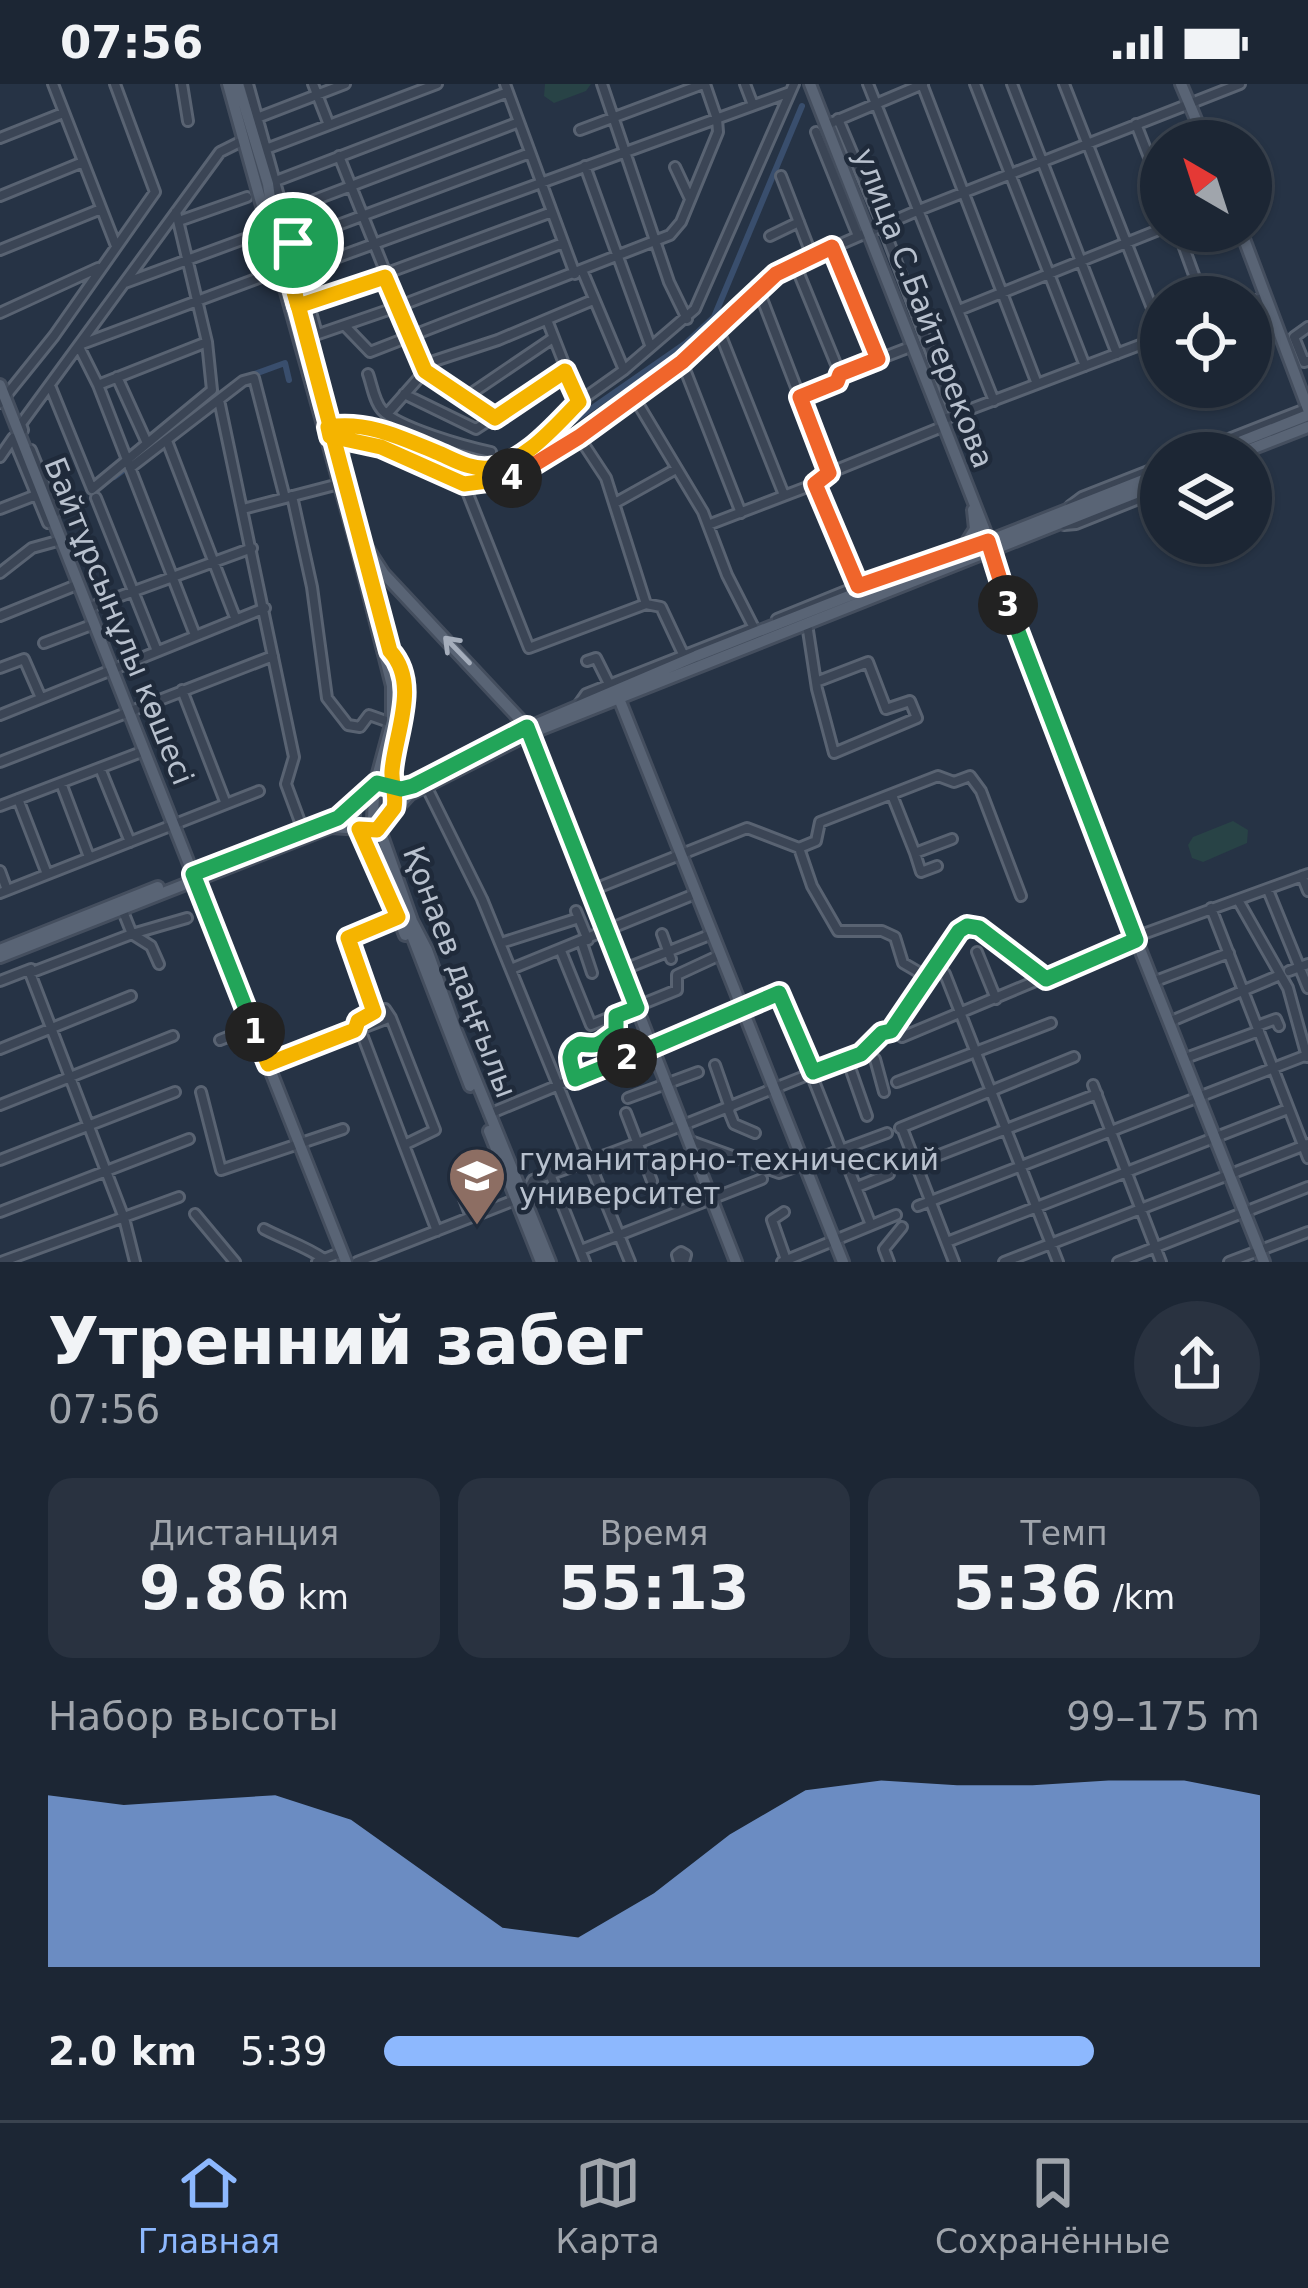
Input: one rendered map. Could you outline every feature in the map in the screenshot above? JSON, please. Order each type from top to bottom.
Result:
[{"type":"main road","points":[[230,84],[254,120],[272,182],[274,217]]},
{"type":"main road","points":[[230,84],[238,143],[287,244],[290,272],[311,334],[329,432],[364,546],[387,654],[398,717],[379,785],[390,846],[423,954],[519,1196]]},
{"type":"main road","points":[[230,84],[290,272],[339,484],[387,654],[386,721],[373,776],[379,785],[383,817]]},
{"type":"main road","name":"улица С.Байтерекова","points":[[810,84],[864,234],[944,422],[1048,716],[1262,1256]]},
{"type":"main road","points":[[1181,84],[1196,120]]},
{"type":"main road","points":[[1272,308],[1301,356],[1308,410],[1272,434]]},
{"type":"main road","name":"Байтұрсынұлы көшесі","points":[[0,385],[344,1257]]},
{"type":"main road","points":[[1272,440],[1308,429]]},
{"type":"main road","points":[[627,721],[633,698],[649,686],[1140,479]]},
{"type":"main road","points":[[990,545],[1008,543],[1140,494]]},
{"type":"main road","points":[[974,503],[997,527],[1028,526]]},
{"type":"main road","points":[[959,558],[975,529],[974,503]]},
{"type":"main road","points":[[998,574],[998,555],[1008,543]]},
{"type":"main road","points":[[364,546],[384,574],[529,730],[736,1262]]},
{"type":"main road","points":[[0,953],[331,827],[377,830],[383,817],[426,786],[553,714],[691,653],[813,618],[926,566],[959,558],[986,564],[998,574]]},
{"type":"main road","points":[[370,577],[384,574]]},
{"type":"main road","points":[[592,709],[614,689],[649,686]]},
{"type":"main road","points":[[614,689],[843,1262]]},
{"type":"main road","points":[[505,700],[531,713],[553,714]]},
{"type":"main road","points":[[185,852],[194,864],[210,871],[338,818],[379,785],[413,786],[529,730],[610,707],[627,721]]},
{"type":"main road","points":[[354,804],[353,818],[398,917],[423,954]]},
{"type":"main road","name":"Қонаев даңғылы","points":[[378,835],[518,1179],[519,1196],[545,1262]]},
{"type":"main road","points":[[203,899],[210,871]]},
{"type":"main road","points":[[518,1179],[533,1180]]},
{"type":"street","points":[[52,84],[116,246]]},
{"type":"street","points":[[48,523],[11,441],[5,404],[155,192],[115,84]]},
{"type":"street","points":[[182,84],[188,121]]},
{"type":"street","points":[[248,84],[254,120],[315,89],[345,84]]},
{"type":"street","points":[[263,150],[437,84]]},
{"type":"street","points":[[602,84],[687,319]]},
{"type":"street","points":[[345,326],[367,351],[656,242],[677,228],[718,132],[704,84],[580,130]]},
{"type":"street","points":[[745,84],[753,104]]},
{"type":"street","points":[[868,84],[994,401]]},
{"type":"street","points":[[944,422],[883,226],[827,125],[922,84],[1037,384]]},
{"type":"street","points":[[975,84],[1084,366]]},
{"type":"street","points":[[1012,84],[1117,354]]},
{"type":"street","points":[[1064,84],[1140,276]]},
{"type":"street","points":[[329,432],[381,447],[464,484],[494,483],[524,474],[682,362],[795,264],[1240,84]]},
{"type":"street","points":[[80,346],[373,245],[753,104],[784,97],[790,86]]},
{"type":"street","points":[[329,432],[354,423],[464,465],[491,468],[555,429],[579,402],[687,319],[702,300],[790,86]]},
{"type":"street","points":[[272,182],[506,88],[563,243],[624,370]]},
{"type":"street","points":[[315,89],[328,125]]},
{"type":"street","points":[[0,138],[64,113]]},
{"type":"street","points":[[274,217],[519,122]]},
{"type":"street","points":[[1136,124],[1140,134]]},
{"type":"street","points":[[24,420],[178,216],[220,152],[238,143]]},
{"type":"street","points":[[287,244],[530,153]]},
{"type":"street","points":[[339,157],[423,368],[495,418]]},
{"type":"street","points":[[0,196],[83,162]]},
{"type":"street","points":[[585,166],[650,345]]},
{"type":"street","points":[[675,167],[691,200]]},
{"type":"street","points":[[781,176],[812,256]]},
{"type":"street","points":[[178,216],[247,197]]},
{"type":"street","points":[[0,250],[101,209]]},
{"type":"street","points":[[303,305],[552,212]]},
{"type":"street","points":[[94,494],[212,391],[207,342],[178,216]]},
{"type":"street","points":[[770,236],[799,222]]},
{"type":"street","points":[[123,284],[255,236]]},
{"type":"street","points":[[959,310],[1140,237]]},
{"type":"street","points":[[311,334],[398,308],[563,243]]},
{"type":"street","points":[[832,247],[878,359]]},
{"type":"street","points":[[795,264],[840,374],[837,382],[800,397]]},
{"type":"street","points":[[0,313],[99,267]]},
{"type":"street","points":[[759,291],[829,473]]},
{"type":"street","points":[[387,414],[423,368],[593,300]]},
{"type":"street","points":[[547,320],[579,402]]},
{"type":"street","points":[[1308,327],[1294,334],[1308,373]]},
{"type":"street","points":[[719,331],[784,496]]},
{"type":"street","points":[[466,397],[554,338]]},
{"type":"street","points":[[1301,356],[1308,339]]},
{"type":"street","points":[[98,385],[207,342]]},
{"type":"street","points":[[708,525],[815,484],[829,473],[944,422],[1140,344]]},
{"type":"street","points":[[80,346],[195,635]]},
{"type":"street","points":[[840,374],[905,350]]},
{"type":"street","points":[[682,362],[742,513]]},
{"type":"street","points":[[404,394],[472,429],[565,371]]},
{"type":"street","points":[[368,374],[380,408],[387,414],[456,444],[491,452]]},
{"type":"street","points":[[117,377],[147,443]]},
{"type":"street","points":[[128,463],[167,440],[243,381],[256,380],[312,587],[327,698],[348,725],[360,727],[369,715],[386,721]]},
{"type":"street","points":[[51,387],[158,651]]},
{"type":"street","points":[[634,397],[708,525],[754,628]]},
{"type":"street","points":[[219,400],[294,758],[286,784],[303,830]]},
{"type":"street","points":[[5,404],[24,420],[56,512]]},
{"type":"street","points":[[1249,432],[1308,410]]},
{"type":"street","points":[[1272,444],[1308,429]]},
{"type":"street","points":[[1276,444],[1287,435]]},
{"type":"street","points":[[579,437],[606,478],[646,604]]},
{"type":"street","points":[[339,465],[350,439]]},
{"type":"street","points":[[167,440],[236,620]]},
{"type":"street","points":[[0,457],[11,441]]},
{"type":"street","points":[[615,503],[676,470]]},
{"type":"street","points":[[243,509],[339,484]]},
{"type":"street","points":[[464,484],[529,647],[646,604],[661,607],[691,653],[920,562],[926,566]]},
{"type":"street","points":[[815,484],[858,586]]},
{"type":"street","points":[[0,509],[36,495]]},
{"type":"street","points":[[0,573],[32,548],[61,540]]},
{"type":"street","points":[[88,608],[252,548]]},
{"type":"street","points":[[0,616],[79,584]]},
{"type":"street","points":[[0,715],[265,608]]},
{"type":"street","points":[[813,618],[816,682],[834,753],[917,718],[910,701],[886,709],[868,662],[816,682]]},
{"type":"street","points":[[44,643],[94,624]]},
{"type":"street","points":[[0,762],[273,656]]},
{"type":"street","points":[[0,668],[24,658],[41,698]]},
{"type":"street","points":[[587,661],[597,659],[614,689]]},
{"type":"street","points":[[182,690],[226,803]]},
{"type":"street","points":[[0,806],[144,751]]},
{"type":"street","points":[[100,768],[130,842]]},
{"type":"street","points":[[592,890],[747,828],[799,848],[816,841],[820,822],[938,776],[954,782],[970,776],[1021,896]]},
{"type":"street","points":[[61,783],[89,857]]},
{"type":"street","points":[[426,786],[501,943],[630,1262]]},
{"type":"street","points":[[0,871],[4,892],[259,791]]},
{"type":"street","points":[[892,794],[921,872],[937,866]]},
{"type":"street","points":[[18,800],[47,874]]},
{"type":"street","points":[[915,853],[952,839]]},
{"type":"street","points":[[799,848],[812,886],[838,932],[882,931],[896,937],[903,963],[927,976]]},
{"type":"street","points":[[902,1037],[1210,908],[1305,875],[1308,891]]},
{"type":"street","points":[[919,1206],[1307,1056],[1295,1006],[1294,970],[1268,889]]},
{"type":"street","points":[[512,969],[695,894]]},
{"type":"street","points":[[1238,900],[1308,988]]},
{"type":"street","points":[[121,906],[131,934],[151,946],[159,964]]},
{"type":"street","points":[[1210,908],[1308,1158]]},
{"type":"street","points":[[501,943],[577,915],[592,973]]},
{"type":"street","points":[[374,1012],[348,938],[398,917]]},
{"type":"street","points":[[0,981],[187,918]]},
{"type":"street","points":[[357,1262],[519,1196],[533,1180],[637,1141],[686,1134],[729,1109],[863,1051],[882,1033],[891,1031],[959,931],[973,925],[1046,979]]},
{"type":"street","points":[[662,934],[670,956]]},
{"type":"street","points":[[622,970],[670,956],[712,934]]},
{"type":"street","points":[[561,951],[591,1025],[679,989],[678,974],[720,956]]},
{"type":"street","points":[[976,952],[996,1000]]},
{"type":"street","points":[[1153,982],[1229,953]]},
{"type":"street","points":[[33,969],[32,979],[107,1171],[135,1262]]},
{"type":"street","points":[[1169,1022],[1294,970]]},
{"type":"street","points":[[945,974],[1058,1262]]},
{"type":"street","points":[[489,1114],[779,993],[871,1226]]},
{"type":"street","points":[[0,1048],[131,996]]},
{"type":"street","points":[[357,1032],[374,1012],[385,1009],[391,1018],[435,1130],[404,1145]]},
{"type":"street","points":[[575,1079],[571,1050],[580,1044],[591,1048],[604,1043],[616,1032],[616,1016]]},
{"type":"street","points":[[268,1064],[386,1019]]},
{"type":"street","points":[[1184,1059],[1276,1019],[1279,1026]]},
{"type":"street","points":[[897,1082],[1052,1022]]},
{"type":"street","points":[[220,1040],[253,1028]]},
{"type":"street","points":[[357,1032],[437,1231]]},
{"type":"street","points":[[0,1105],[173,1036]]},
{"type":"street","points":[[863,1051],[875,1059],[884,1092]]},
{"type":"street","points":[[955,1262],[901,1128],[1073,1057]]},
{"type":"street","points":[[847,1059],[867,1115]]},
{"type":"street","points":[[715,1065],[734,1124],[755,1133]]},
{"type":"street","points":[[628,1098],[698,1072]]},
{"type":"street","points":[[916,1164],[1095,1089],[1161,1262]]},
{"type":"street","points":[[0,1160],[175,1092]]},
{"type":"street","points":[[201,1092],[221,1170],[343,1129]]},
{"type":"street","points":[[947,1242],[1288,1109]]},
{"type":"street","points":[[626,1113],[652,1181]]},
{"type":"street","points":[[686,1134],[776,1173],[887,1133]]},
{"type":"street","points":[[0,1211],[189,1139]]},
{"type":"street","points":[[1004,1262],[1305,1145]]},
{"type":"street","points":[[550,1174],[586,1262]]},
{"type":"street","points":[[856,1187],[890,1174]]},
{"type":"street","points":[[581,1250],[762,1179]]},
{"type":"street","points":[[458,1183],[471,1217]]},
{"type":"street","points":[[1118,1262],[1308,1187]]},
{"type":"street","points":[[1,1262],[17,1260],[178,1197]]},
{"type":"street","points":[[784,1212],[772,1220],[784,1261],[896,1215]]},
{"type":"street","points":[[195,1214],[235,1262]]},
{"type":"street","points":[[889,1262],[884,1249],[902,1227]]},
{"type":"street","points":[[264,1229],[304,1245],[320,1261],[344,1257]]},
{"type":"street","points":[[1229,1262],[1262,1256],[1308,1232]]},
{"type":"green space","points":[[545,84],[591,84],[586,91],[554,103],[544,96]]},
{"type":"green space","points":[[1233,821],[1248,830],[1247,843],[1203,862],[1192,858],[1188,845],[1193,837]]},
{"type":"waterway","points":[[457,466],[485,473],[513,463],[686,343],[714,317],[802,106]]},
{"type":"waterway","points":[[249,376],[285,363],[289,380]]},
{"type":"waterway","points":[[347,431],[366,431]]},
{"type":"waterway","points":[[114,477],[133,463]]},
{"type":"place","name":"гуманитарно-технический университет","points":[[477,1227]]},
{"type":"route","points":[[293,243],[281,246],[298,306],[385,277],[425,371],[495,418],[565,371],[579,402],[555,429],[491,468],[464,465],[354,423],[328,427],[330,436],[381,447],[464,484],[508,480],[537,466],[682,362],[776,274],[832,247],[878,359],[800,397],[829,473],[815,484],[841,549],[858,586],[988,541],[1048,716],[1136,940],[1046,979],[979,928],[967,926],[891,1031],[882,1033],[861,1054],[813,1072],[779,993],[575,1079],[571,1050],[580,1044],[591,1048],[604,1043],[616,1032],[616,1016],[637,1008],[527,727],[413,786],[401,789],[392,784],[377,783],[338,818],[193,874],[268,1064],[355,1030],[358,1021],[374,1012],[348,938],[398,917],[359,829],[377,830],[394,808],[396,797],[392,784],[392,766],[404,721],[398,662],[390,651],[330,436],[307,338],[298,306],[290,275],[300,272],[293,243]]}]
